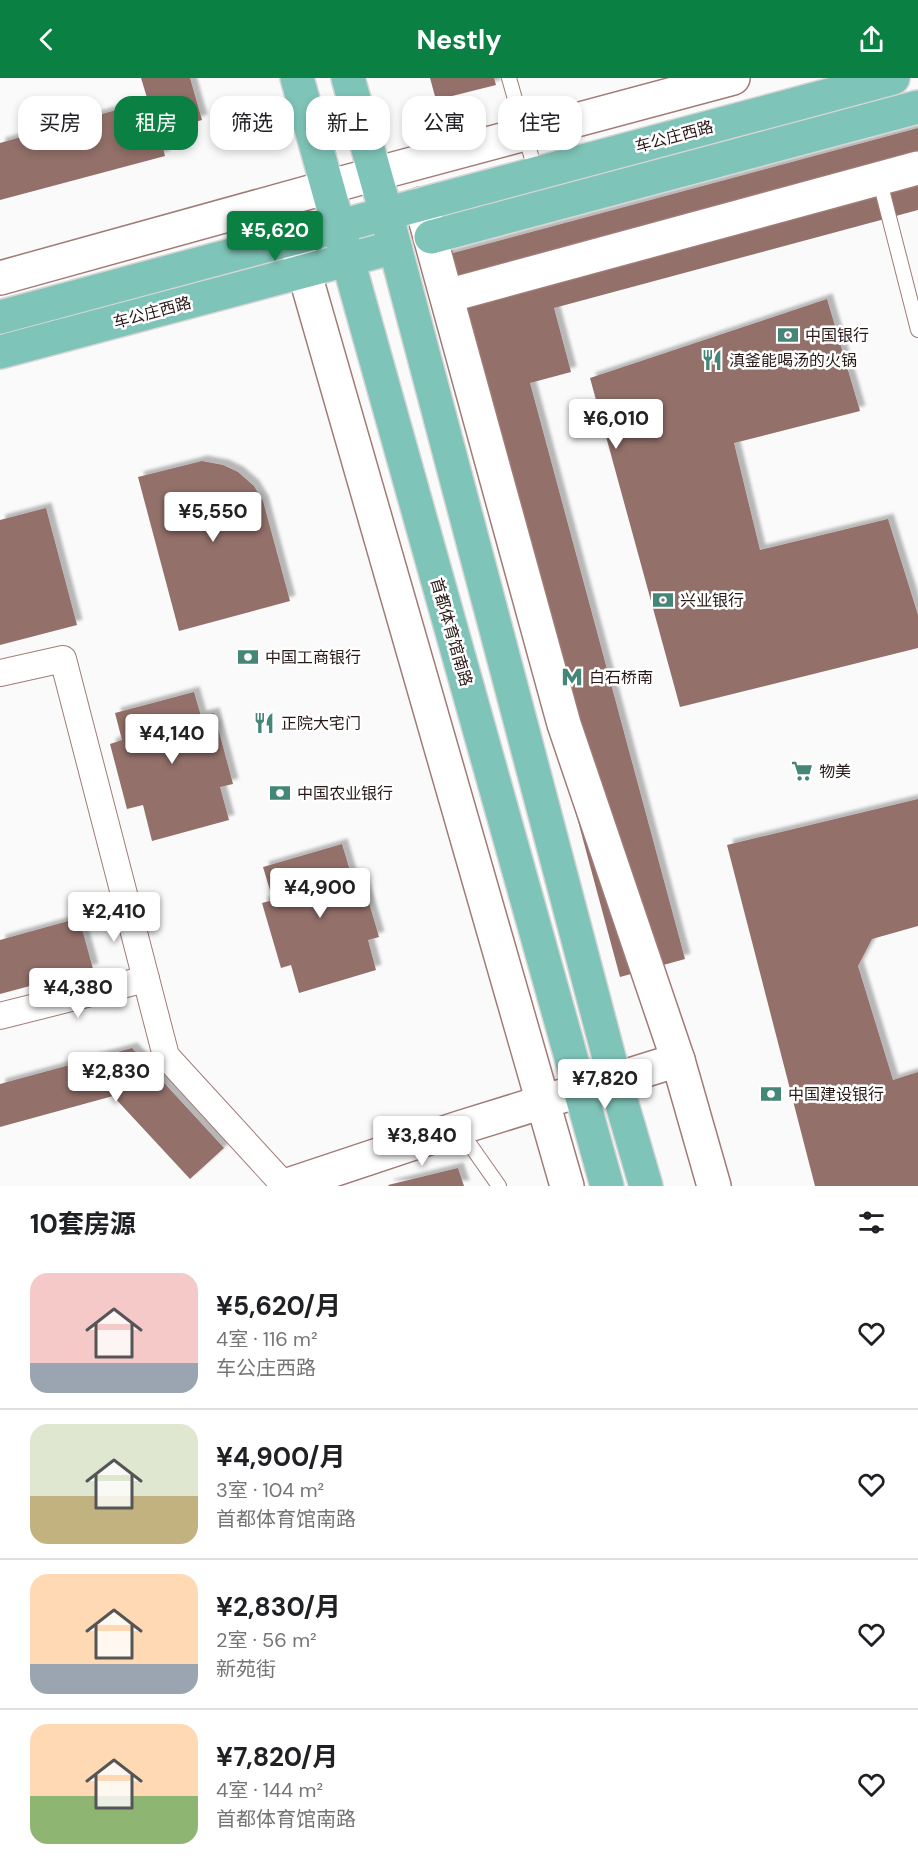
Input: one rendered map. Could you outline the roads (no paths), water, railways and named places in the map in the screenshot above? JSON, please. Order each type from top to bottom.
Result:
[{"type":"main road","name":"首都体育馆南路","points":[[297,78],[607,1186]]},
{"type":"main road","points":[[348,78],[386,213],[615,1080],[646,1186]]},
{"type":"main road","name":"车公庄西路","points":[[0,317],[892,78]]},
{"type":"main road","points":[[431,237],[918,107]]},
{"type":"main road","name":"车公庄西路","points":[[0,352],[395,247]]},
{"type":"street","points":[[582,119],[733,78]]},
{"type":"street","points":[[0,278],[498,141]]},
{"type":"street","points":[[447,296],[918,168]]},
{"type":"street","points":[[421,204],[564,724],[678,1060],[714,1186]]},
{"type":"street","points":[[295,238],[567,1186]]},
{"type":"street","points":[[0,673],[63,659],[166,1056],[285,1186],[459,1128],[678,1060]]},
{"type":"street","points":[[0,1016],[146,979]]},
{"type":"lane","points":[[509,78],[514,96]]},
{"type":"lane","points":[[530,150],[536,173]]},
{"type":"lane","points":[[879,178],[918,330]]},
{"type":"lane","points":[[459,1128],[499,1186]]},
{"type":"place","name":"中国银行","points":[[788,335]]},
{"type":"place","name":"滇釜能喝汤的火锅","points":[[712,360]]},
{"type":"place","name":"兴业银行","points":[[663,600]]},
{"type":"place","name":"中国工商银行","points":[[248,657]]},
{"type":"place","name":"白石桥南","points":[[572,677]]},
{"type":"place","name":"正院大宅门","points":[[264,723]]},
{"type":"place","name":"物美","points":[[802,771]]},
{"type":"place","name":"中国农业银行","points":[[280,793]]},
{"type":"place","name":"中国建设银行","points":[[771,1094]]}]
